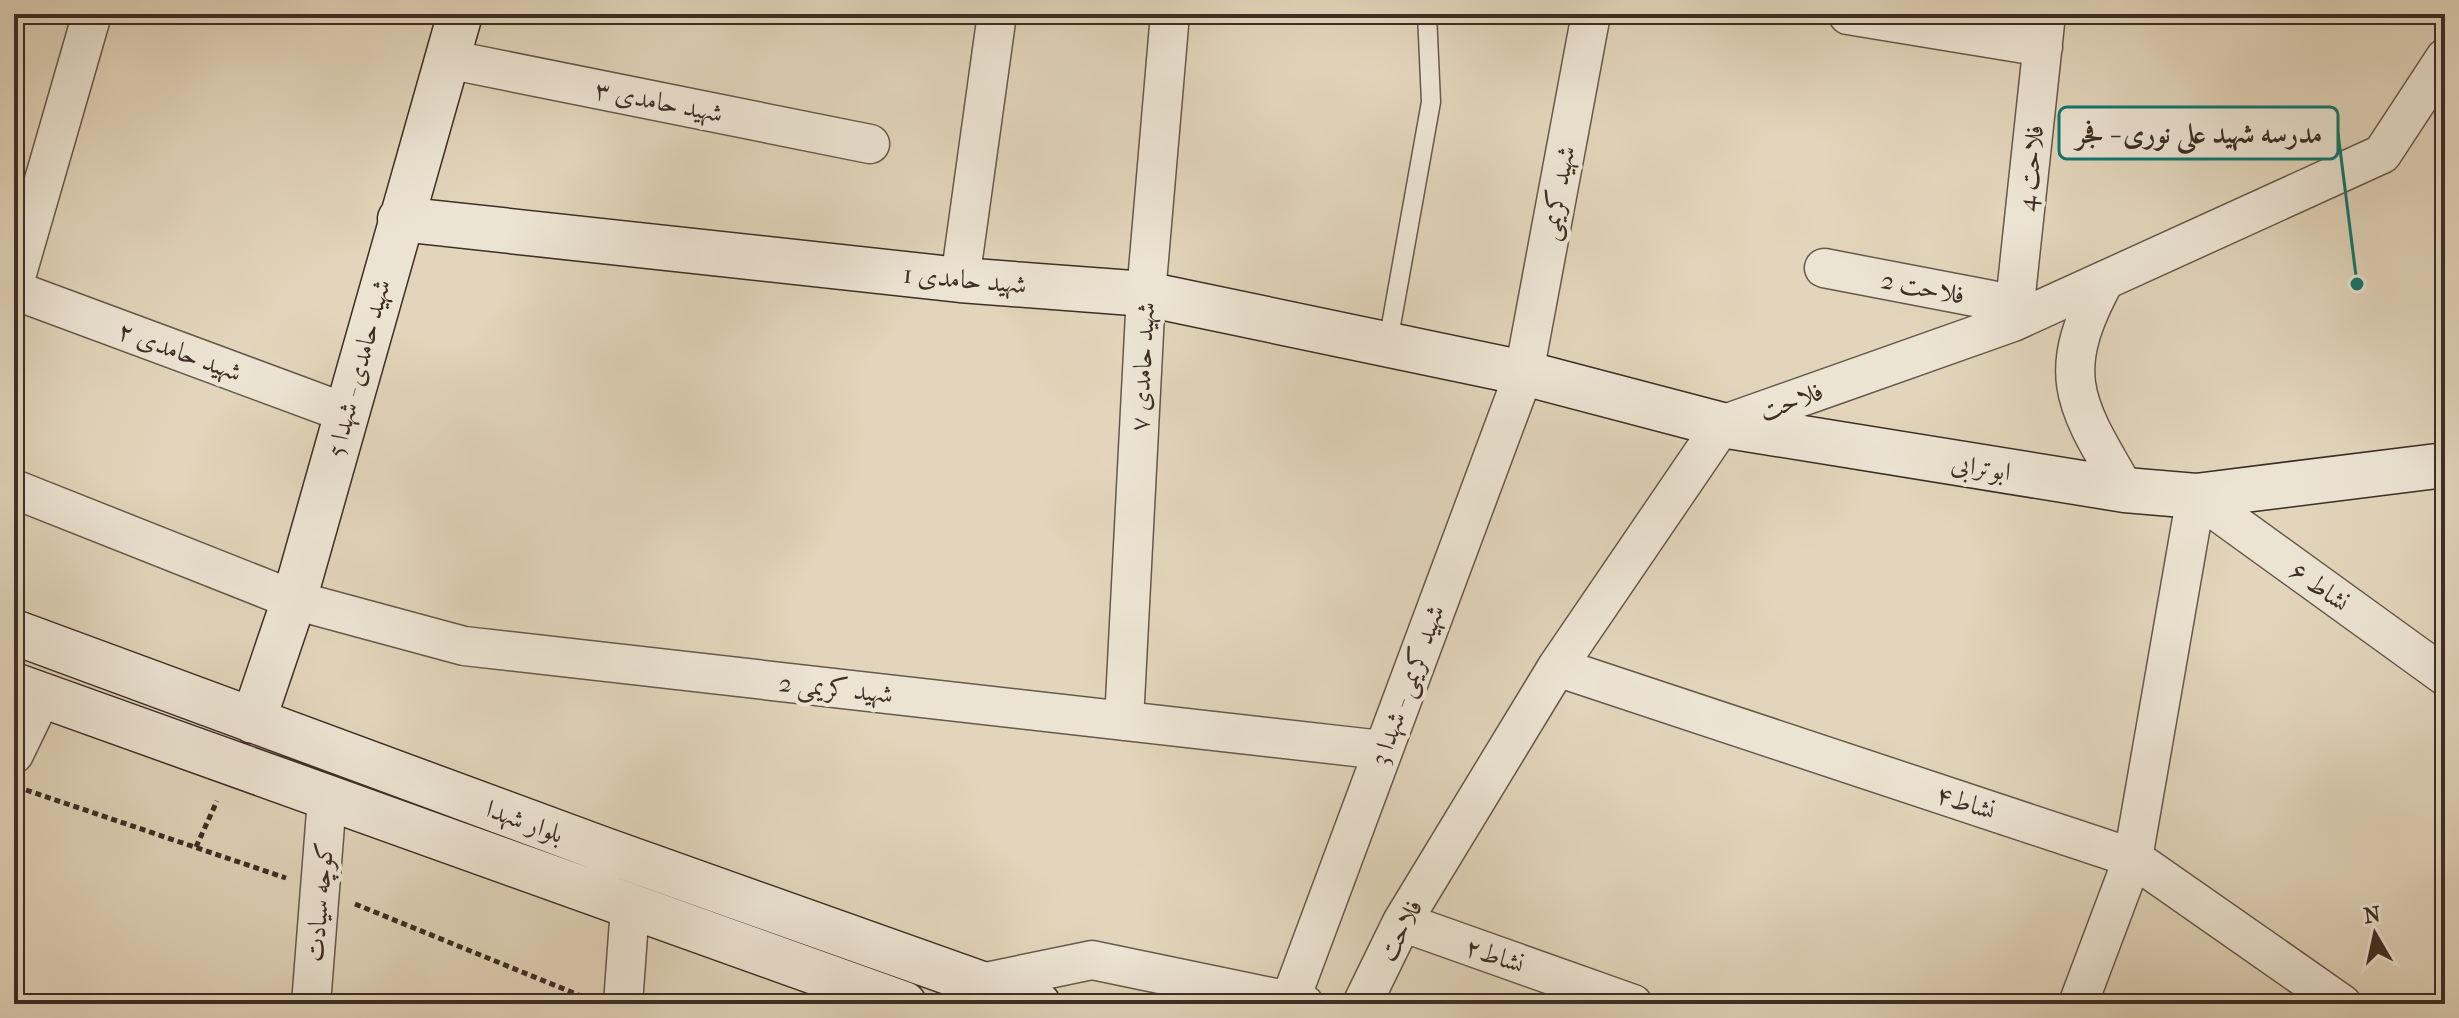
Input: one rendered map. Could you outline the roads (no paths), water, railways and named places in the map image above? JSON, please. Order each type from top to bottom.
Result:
[{"type":"street","name":"شهید حامدی - شهدا 5","points":[[253,721],[294,600],[460,14]]},
{"type":"street","points":[[960,280],[997,14]]},
{"type":"street","name":"شهید حامدی ۷","points":[[1124,721],[1146,294],[1170,14]]},
{"type":"street","name":"شهید کریمی","points":[[1524,373],[1591,14]]},
{"type":"street","points":[[14,287],[88,15]]},
{"type":"street","points":[[1848,15],[2045,30]]},
{"type":"street","name":"فلاحت 4","points":[[2013,322],[2045,30]]},
{"type":"street","name":"فلاحت","points":[[1362,1004],[1402,922],[1557,667],[1722,425],[2013,322],[2382,154],[2445,58]]},
{"type":"street","name":"شهید حامدی ۳","points":[[447,59],[870,144]]},
{"type":"street","name":"شهيد حامدی 1","points":[[400,219],[960,280],[1146,294],[1388,342],[1524,373]]},
{"type":"street","name":"فلاحت 2","points":[[1824,268],[1991,300],[2013,322]]},
{"type":"street","points":[[2105,280],[2083,319],[2073,363],[2083,418],[2125,490]]},
{"type":"street","name":"شهید حامدی ۲","points":[[14,287],[346,413]]},
{"type":"street","name":"ابوترابی","points":[[1524,373],[1722,425],[2125,490],[2196,496],[2445,465]]},
{"type":"street","name":"شهيد کريمی - شهدا 3","points":[[1298,1001],[1382,750],[1524,373]]},
{"type":"street","name":"شهيد کريمی 2","points":[[14,489],[294,600],[464,646],[1382,750]]},
{"type":"street","points":[[2078,1004],[2133,858],[2196,496]]},
{"type":"street","name":"نشاط ۶","points":[[2196,496],[2445,676]]},
{"type":"street","name":"بلوار شهدا","points":[[14,632],[1038,1004]]},
{"type":"street","name":"نشاط۴","points":[[1557,667],[2133,858],[2342,1004]]},
{"type":"street","points":[[14,754],[28,691]]},
{"type":"street","name":"بلوار شهدا","points":[[28,691],[904,1004]]},
{"type":"street","name":"کوچه سیادت","points":[[311,1004],[327,799]]},
{"type":"street","points":[[623,1004],[630,907]]},
{"type":"street","name":"نشاط۲","points":[[1402,922],[1633,1004]]},
{"type":"street","points":[[976,984],[1092,960],[1298,1001]]},
{"type":"lane","points":[[1388,342],[1431,102],[1427,14]]},
{"type":"place","name":"مدرسه شهید علی نوری - فجر","points":[[2357,284]]}]
